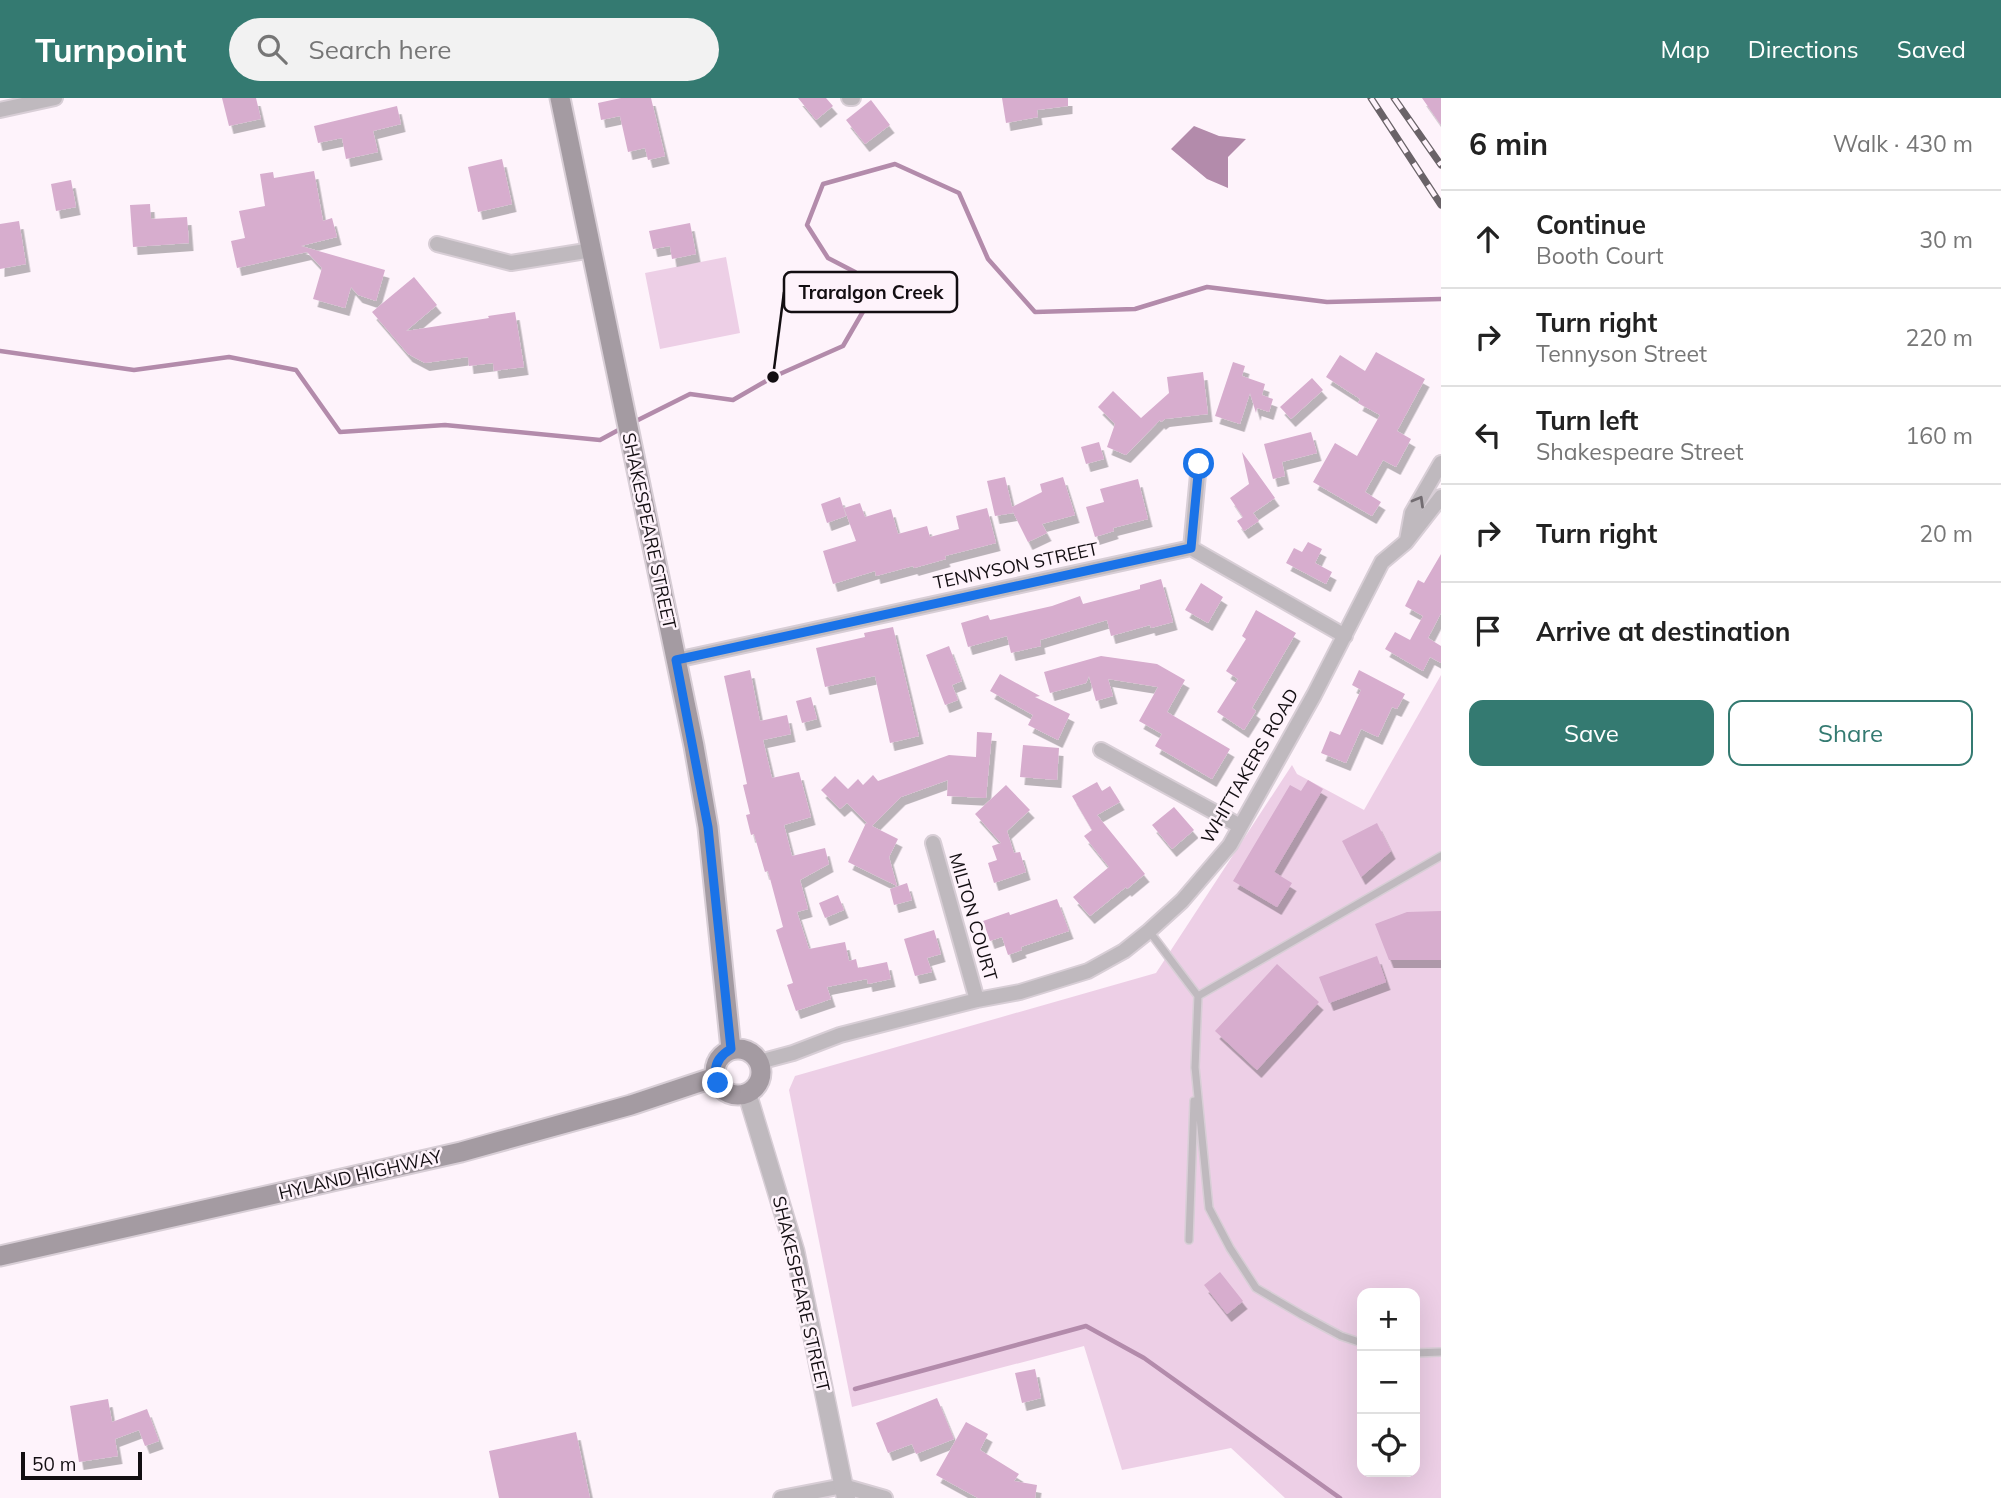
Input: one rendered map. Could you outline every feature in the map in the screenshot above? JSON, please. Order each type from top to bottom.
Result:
[{"type":"main road","name":"SHAKESPEARE STREET","points":[[560,98],[708,827],[731,1049]]},
{"type":"main road","points":[[731,1049],[747,1050],[759,1062],[761,1076],[754,1089],[740,1095],[726,1091],[716,1077],[718,1060],[731,1049]]},
{"type":"main road","name":"HYLAND HIGHWAY","points":[[0,1256],[461,1153],[631,1105],[716,1077]]},
{"type":"street","points":[[0,110],[55,98]]},
{"type":"street","points":[[437,244],[511,262],[592,250]]},
{"type":"street","points":[[1406,542],[1412,513],[1441,463]]},
{"type":"street","points":[[1199,464],[1191,548],[1345,636]]},
{"type":"street","name":"WHITTAKERS ROAD","points":[[759,1062],[793,1053],[840,1035],[976,1000],[1020,992],[1088,971],[1124,951],[1149,931],[1182,901],[1230,845],[1345,636],[1382,562],[1406,542],[1441,497]]},
{"type":"street","name":"TENNYSON STREET","points":[[676,660],[1191,548]]},
{"type":"street","points":[[1101,750],[1240,826]]},
{"type":"street","name":"MILTON COURT","points":[[933,843],[976,1000]]},
{"type":"street","name":"SHAKESPEARE STREET","points":[[747,1093],[795,1251],[844,1492]]},
{"type":"street","points":[[781,1498],[844,1492],[885,1498]]},
{"type":"lane","points":[[1198,996],[1441,856]]},
{"type":"lane","points":[[1149,931],[1198,996],[1189,1240]]},
{"type":"lane","points":[[1195,1067],[1209,1208],[1230,1248],[1256,1289],[1341,1336],[1357,1341]]},
{"type":"lane","points":[[1420,1353],[1441,1352]]},
{"type":"shaded area","points":[[1194,126],[1219,136],[1246,139],[1228,157],[1228,188],[1207,179],[1171,149]]},
{"type":"shaded area","points":[[726,257],[740,333],[660,349],[645,273]]},
{"type":"shaded area","points":[[1441,675],[1441,1498],[1285,1498],[1231,1448],[1122,1470],[1084,1346],[852,1407],[789,1090],[795,1076],[1156,973],[1292,765],[1297,774],[1364,810]]},
{"type":"building","points":[[222,98],[256,98],[261,119],[229,126]]},
{"type":"building","points":[[621,98],[651,98],[665,156],[648,160],[645,148],[628,152],[620,116],[601,120],[598,103]]},
{"type":"building","points":[[798,98],[826,98],[833,106],[816,120]]},
{"type":"building","points":[[1002,98],[1068,98],[1068,106],[1037,110],[1038,117],[1006,123]]},
{"type":"building","points":[[1422,98],[1441,98],[1441,125]]},
{"type":"building","points":[[871,100],[890,125],[865,144],[846,120]]},
{"type":"building","points":[[397,106],[401,124],[373,131],[378,152],[346,159],[342,138],[318,143],[314,126]]},
{"type":"building","points":[[502,159],[512,204],[478,212],[468,167]]},
{"type":"building","points":[[314,171],[323,221],[332,218],[337,237],[301,246],[385,270],[376,301],[358,295],[351,287],[345,308],[313,299],[322,268],[307,252],[237,268],[231,241],[245,238],[239,211],[265,206],[260,174],[273,172],[274,178]]},
{"type":"building","points":[[71,180],[76,207],[56,211],[51,184]]},
{"type":"building","points":[[150,204],[151,219],[187,217],[189,243],[133,247],[130,205]]},
{"type":"building","points":[[19,221],[26,264],[0,269],[0,224]]},
{"type":"building","points":[[690,223],[696,254],[672,259],[670,246],[653,249],[649,231]]},
{"type":"building","points":[[414,277],[437,305],[406,331],[515,312],[524,367],[494,371],[493,363],[469,366],[468,357],[425,363],[408,354],[372,312]]},
{"type":"building","points":[[1376,352],[1425,379],[1397,431],[1411,439],[1396,467],[1383,460],[1365,492],[1381,502],[1372,516],[1313,482],[1335,443],[1357,456],[1380,415],[1358,403],[1360,399],[1326,377],[1340,355],[1365,371]]},
{"type":"building","points":[[1233,362],[1245,366],[1242,376],[1265,384],[1262,395],[1273,399],[1269,412],[1257,408],[1256,413],[1250,393],[1240,424],[1215,416]]},
{"type":"building","points":[[1203,372],[1208,414],[1165,419],[1161,422],[1160,420],[1126,455],[1107,447],[1115,424],[1098,407],[1113,391],[1141,418],[1169,393],[1167,377]]},
{"type":"building","points":[[1312,378],[1323,390],[1291,419],[1280,407]]},
{"type":"building","points":[[1311,432],[1317,453],[1282,462],[1285,476],[1273,479],[1264,444]]},
{"type":"building","points":[[1099,442],[1104,459],[1086,464],[1081,447]]},
{"type":"building","points":[[1242,452],[1275,498],[1253,513],[1259,521],[1244,531],[1237,521],[1243,517],[1230,498],[1249,484]]},
{"type":"building","points":[[1005,477],[1012,507],[1042,492],[1040,484],[1063,477],[1075,515],[1042,524],[1047,533],[1028,542],[1012,510],[1013,513],[995,516],[987,481]]},
{"type":"building","points":[[1138,479],[1148,519],[1113,528],[1114,531],[1095,537],[1086,507],[1104,502],[1100,489]]},
{"type":"building","points":[[840,497],[846,516],[827,523],[821,504]]},
{"type":"building","points":[[860,503],[865,517],[891,509],[898,534],[927,526],[930,537],[959,529],[956,516],[987,508],[996,543],[945,556],[946,559],[914,568],[913,566],[876,576],[875,571],[833,584],[823,551],[856,541],[844,508]]},
{"type":"building","points":[[1308,542],[1322,549],[1315,563],[1332,572],[1326,584],[1286,563],[1294,548],[1302,552]]},
{"type":"building","points":[[1441,554],[1441,613],[1428,638],[1441,646],[1441,663],[1430,657],[1423,671],[1385,649],[1395,632],[1410,640],[1423,616],[1405,606],[1418,580],[1424,583]]},
{"type":"building","points":[[1161,579],[1173,622],[1151,628],[1150,625],[1111,636],[1107,620],[1040,640],[1041,646],[1011,653],[1007,636],[968,647],[961,623],[988,615],[990,620],[1052,606],[1080,596],[1083,604],[1140,589],[1140,585]]},
{"type":"building","points":[[1201,583],[1223,597],[1208,623],[1185,610]]},
{"type":"building","points":[[1256,610],[1296,633],[1252,708],[1256,711],[1244,730],[1217,712],[1238,679],[1226,671],[1246,639],[1242,636]]},
{"type":"building","points":[[893,627],[919,736],[890,743],[875,676],[825,687],[816,648],[865,637],[864,633]]},
{"type":"building","points":[[949,646],[962,681],[952,685],[958,700],[945,705],[926,655]]},
{"type":"building","points":[[1101,656],[1157,664],[1185,680],[1167,712],[1230,749],[1212,779],[1155,746],[1162,734],[1139,721],[1158,687],[1108,679],[1113,696],[1096,701],[1089,676],[1086,683],[1050,693],[1044,672]]},
{"type":"building","points":[[750,670],[760,721],[787,715],[791,734],[763,740],[772,778],[799,772],[811,817],[784,825],[792,856],[825,848],[829,864],[800,880],[808,909],[797,912],[809,949],[845,942],[849,961],[856,959],[858,968],[887,962],[891,979],[868,984],[867,979],[827,987],[831,999],[796,1011],[787,985],[793,983],[776,930],[783,927],[768,871],[765,872],[746,815],[750,814],[743,785],[747,784],[724,676]]},
{"type":"building","points":[[1359,670],[1405,694],[1397,709],[1392,707],[1378,737],[1361,729],[1346,763],[1321,753],[1330,731],[1340,735],[1361,690],[1352,685]]},
{"type":"building","points":[[1000,674],[1040,696],[1035,697],[1070,714],[1058,740],[1028,725],[1033,715],[990,691]]},
{"type":"building","points":[[811,697],[817,719],[802,723],[796,701]]},
{"type":"building","points":[[977,732],[992,733],[986,798],[947,796],[948,780],[901,797],[872,826],[898,839],[889,857],[897,886],[848,862],[866,823],[868,824],[847,803],[840,809],[821,790],[835,776],[848,789],[858,779],[863,785],[873,775],[878,781],[949,755],[976,757]]},
{"type":"building","points":[[1023,745],[1059,748],[1057,780],[1020,777]]},
{"type":"building","points":[[1308,780],[1323,789],[1274,872],[1292,883],[1277,907],[1233,881],[1290,785],[1301,791]]},
{"type":"building","points":[[1097,782],[1102,791],[1110,786],[1120,802],[1097,815],[1145,874],[1090,916],[1073,897],[1109,867],[1084,836],[1092,830],[1072,796]]},
{"type":"building","points":[[1006,785],[1030,810],[1007,831],[1014,853],[1020,852],[1026,872],[994,883],[988,863],[997,860],[992,846],[1001,843],[975,814]]},
{"type":"building","points":[[1174,807],[1194,830],[1172,849],[1152,825]]},
{"type":"building","points":[[1377,823],[1391,851],[1361,877],[1342,841]]},
{"type":"building","points":[[907,883],[912,900],[894,905],[890,889]]},
{"type":"building","points":[[838,895],[844,910],[825,918],[819,903]]},
{"type":"building","points":[[1057,899],[1069,931],[1021,947],[1022,950],[1008,955],[1002,937],[990,941],[983,921]]},
{"type":"building","points":[[1441,911],[1441,960],[1389,960],[1375,924],[1407,912]]},
{"type":"building","points":[[934,930],[941,954],[927,958],[932,972],[915,976],[904,939]]},
{"type":"building","points":[[1377,956],[1386,982],[1329,1003],[1319,977]]},
{"type":"building","points":[[1277,964],[1319,1002],[1257,1070],[1215,1031]]},
{"type":"building","points":[[1220,1272],[1243,1301],[1227,1314],[1204,1285]]},
{"type":"building","points":[[1035,1369],[1041,1398],[1022,1403],[1015,1373]]},
{"type":"building","points":[[937,1398],[954,1439],[916,1454],[912,1444],[888,1453],[876,1423]]},
{"type":"building","points":[[108,1399],[112,1422],[147,1409],[159,1441],[145,1446],[139,1430],[115,1439],[118,1456],[79,1462],[70,1406]]},
{"type":"building","points":[[966,1422],[988,1434],[980,1450],[1019,1474],[1014,1481],[1037,1485],[1035,1498],[978,1498],[936,1475]]},
{"type":"building","points":[[576,1432],[590,1498],[499,1498],[489,1451]]},
{"type":"waterway","points":[[632,423],[690,394],[733,400],[773,377],[843,346],[872,296],[855,272],[828,258],[807,225],[823,184],[895,164],[959,193],[988,259],[1035,312],[1135,309],[1207,287],[1327,302],[1441,299]]},
{"type":"waterway","points":[[0,351],[134,370],[229,357],[296,370],[340,432],[445,425],[600,440],[624,427]]},
{"type":"waterway","points":[[855,1389],[1086,1326],[1144,1358],[1340,1498]]},
{"type":"railway","points":[[1371,98],[1441,205]]},
{"type":"railway","points":[[1394,98],[1441,165]]},
{"type":"place","name":"Traralgon Creek","points":[[773,377]]},
{"type":"route","points":[[718,1083],[715,1068],[718,1060],[731,1049],[718,907],[708,827],[676,660],[1191,548],[1199,464]]}]
